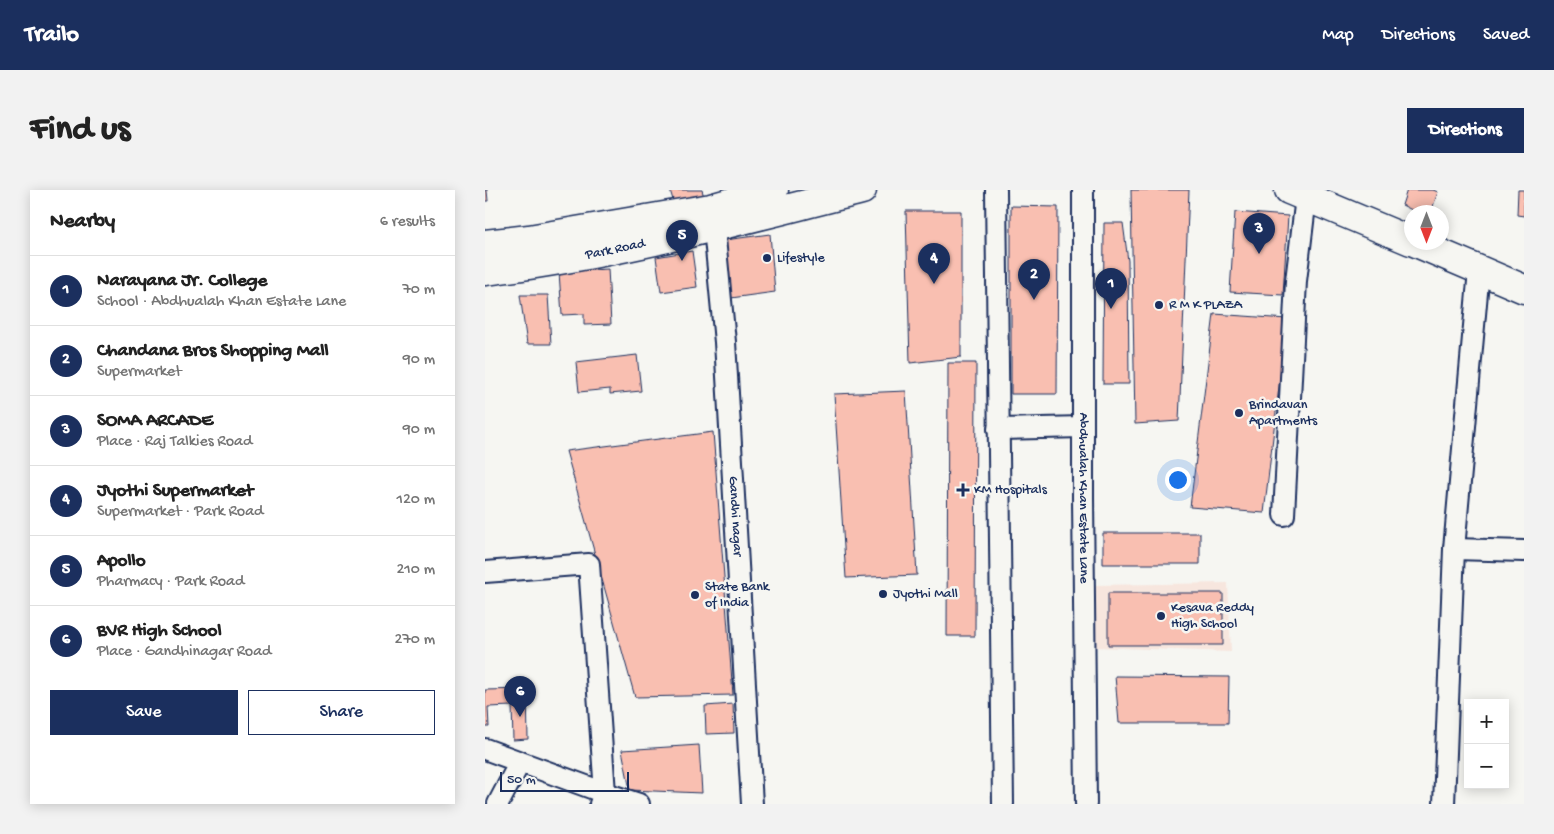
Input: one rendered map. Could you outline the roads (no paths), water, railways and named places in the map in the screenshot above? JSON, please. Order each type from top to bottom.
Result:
[{"type":"main road","name":"Park Road","points":[[485,244],[539,237],[711,208],[727,196],[774,190]]},
{"type":"main road","name":"Park Road","points":[[485,271],[535,265],[714,228],[861,190]]},
{"type":"main road","points":[[1308,192],[1404,223]]},
{"type":"main road","points":[[1308,192],[1404,238]]},
{"type":"main road","points":[[1449,241],[1524,273]]},
{"type":"main road","points":[[1432,250],[1524,288]]},
{"type":"street","points":[[996,190],[1003,804]]},
{"type":"street","name":"Abdhualah Khan Estate Lane","points":[[1083,190],[1086,804]]},
{"type":"street","points":[[1284,515],[1296,281],[1308,192]]},
{"type":"street","name":"Gandhi nagar","points":[[714,228],[725,342],[752,804]]},
{"type":"street","points":[[1444,804],[1454,549],[1479,270]]},
{"type":"street","points":[[998,429],[1083,427]]},
{"type":"street","points":[[1454,549],[1524,550]]},
{"type":"street","points":[[485,572],[589,564],[603,799]]},
{"type":"street","points":[[485,749],[520,762],[603,799],[639,804]]},
{"type":"street","points":[[498,804],[520,762]]},
{"type":"place","name":"SOMA ARCADE","points":[[1259,254]]},
{"type":"place","name":"Lifestyle","points":[[767,258]]},
{"type":"place","name":"Apollo","points":[[682,261]]},
{"type":"place","name":"Jyothi Supermarket","points":[[934,284]]},
{"type":"place","name":"Chandana Bros Shopping Mall","points":[[1034,300]]},
{"type":"place","name":"R M K PLAZA","points":[[1159,305]]},
{"type":"place","name":"Narayana Jr. College","points":[[1111,309]]},
{"type":"place","name":"Brindavan Apartments","points":[[1239,413]]},
{"type":"place","name":"KM Hospitals","points":[[963,490]]},
{"type":"place","name":"Jyothi Mall","points":[[883,594]]},
{"type":"place","name":"State Bank of India","points":[[695,595]]},
{"type":"place","name":"Kesava Reddy High School","points":[[1161,616]]},
{"type":"place","name":"BVR High School","points":[[520,717]]}]
